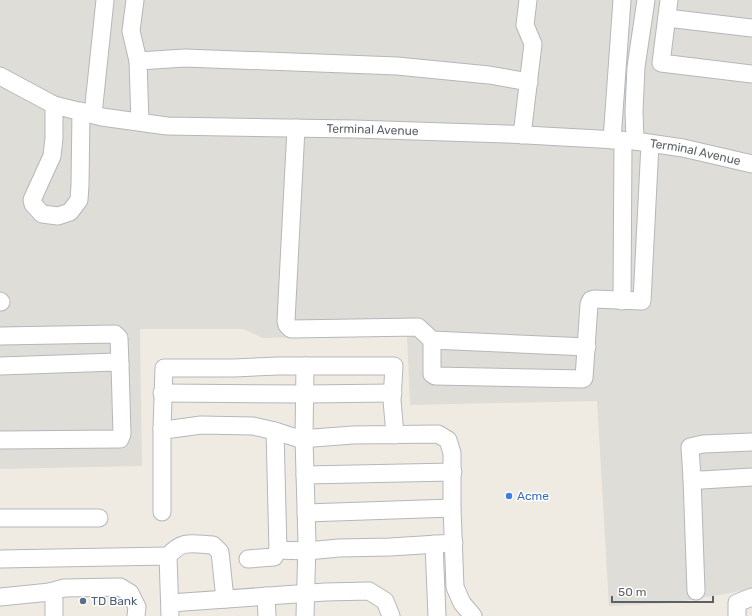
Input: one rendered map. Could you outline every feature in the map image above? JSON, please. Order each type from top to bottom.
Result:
[{"type":"street","points":[[54,105],[54,138],[52,156],[32,200],[42,214],[58,216],[70,212],[79,200],[87,113],[105,0]]},
{"type":"street","points":[[135,0],[131,31],[138,61],[140,122]]},
{"type":"street","points":[[522,135],[533,44],[525,25],[528,0]]},
{"type":"street","points":[[432,340],[432,374],[435,376],[583,379],[585,376],[591,300],[642,301],[630,142],[622,0]]},
{"type":"street","points":[[622,301],[630,142],[634,111],[636,67],[646,0]]},
{"type":"street","points":[[669,0],[661,63],[752,74]]},
{"type":"street","points":[[667,18],[752,28]]},
{"type":"street","points":[[138,61],[185,58],[397,66],[489,75],[529,82]]},
{"type":"street","name":"Terminal Avenue","points":[[0,76],[54,105],[87,113],[167,126],[354,129],[522,135],[630,142],[683,148],[752,164]]},
{"type":"street","points":[[296,128],[287,325],[291,329],[418,327],[432,340],[587,347]]},
{"type":"street","points":[[0,336],[115,334],[119,338],[122,434],[120,439],[0,440]]},
{"type":"street","points":[[0,366],[116,362],[120,365]]},
{"type":"street","points":[[306,366],[304,438],[307,551],[306,616]]},
{"type":"street","points":[[162,512],[162,393],[164,368],[394,366],[392,393],[395,435]]},
{"type":"street","points":[[162,393],[392,393]]},
{"type":"street","points":[[162,429],[201,425],[223,425],[259,427],[300,438],[353,435],[438,434],[448,440],[451,446],[453,472],[452,508],[455,587],[464,613]]},
{"type":"street","points":[[248,559],[274,557],[278,550],[275,431]]},
{"type":"street","points":[[696,591],[690,446],[752,442]]},
{"type":"street","points":[[305,475],[453,472]]},
{"type":"street","points":[[692,478],[702,480],[752,477]]},
{"type":"street","points":[[306,513],[452,508]]},
{"type":"street","points":[[0,518],[99,518]]},
{"type":"street","points":[[278,550],[307,551],[339,548],[390,547],[454,543]]},
{"type":"street","points":[[225,599],[220,552],[213,545],[182,544],[175,548],[168,556],[170,610],[225,599],[306,593],[369,591],[385,601],[391,616]]},
{"type":"street","points":[[434,544],[437,614]]},
{"type":"street","points":[[0,559],[168,556]]},
{"type":"street","points":[[0,597],[50,592],[64,588],[120,587],[130,593],[137,607],[136,616]]},
{"type":"street","points":[[50,592],[54,600],[54,616]]},
{"type":"street","points":[[266,596],[267,616]]},
{"type":"street","points":[[737,616],[737,603],[752,597]]},
{"type":"shaded area","points":[[0,0],[752,0],[752,589],[673,603],[609,606],[597,401],[410,405],[407,336],[262,338],[244,329],[140,329],[142,466],[0,469]]},
{"type":"place","name":"Acme","points":[[509,496]]},
{"type":"place","name":"TD Bank","points":[[83,601]]}]
